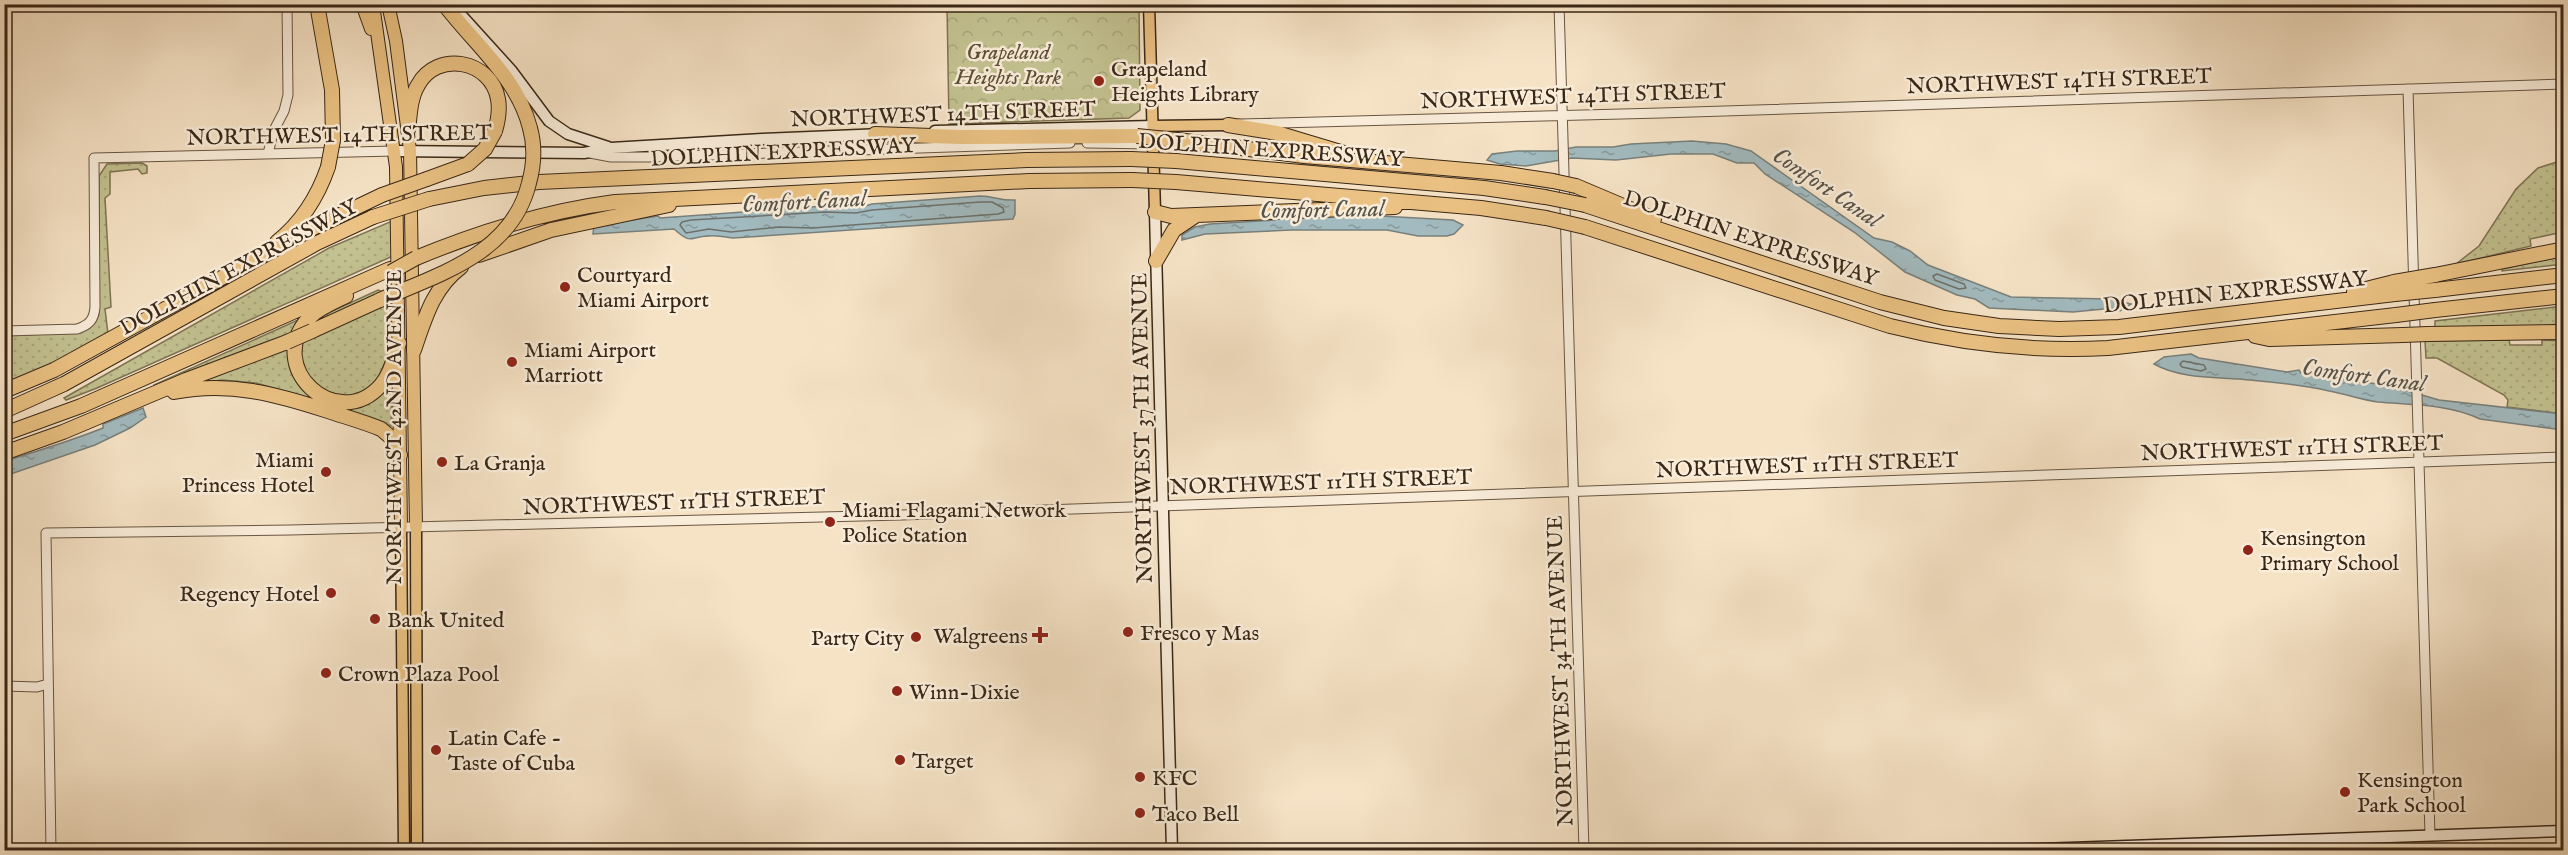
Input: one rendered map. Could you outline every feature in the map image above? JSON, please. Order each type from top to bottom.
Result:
[{"type":"highway","points":[[362,4],[381,64]]},
{"type":"highway","name":"NORTHWEST 42ND AVENUE","points":[[373,4],[395,151],[400,527]]},
{"type":"highway","name":"NORTHWEST 42ND AVENUE","points":[[388,4],[396,41],[410,150],[416,527]]},
{"type":"highway","points":[[396,4],[396,41]]},
{"type":"highway","points":[[4,453],[56,435],[312,331],[471,259],[490,246],[504,232],[520,209],[530,181],[533,154],[531,128],[524,105],[515,88],[444,4]]},
{"type":"highway","points":[[249,263],[279,240],[298,221],[315,197],[328,166],[333,140],[333,101],[318,9]]},
{"type":"highway","points":[[4,391],[54,370],[325,222],[382,195],[468,164],[487,146],[495,131],[499,105],[493,84],[480,71],[458,63],[437,67],[420,81],[412,99],[408,130]]},
{"type":"highway","points":[[1228,125],[1277,133],[1363,159]]},
{"type":"highway","points":[[875,134],[960,137],[1137,136],[1304,156],[1363,159],[1501,173],[1576,186],[1733,253]]},
{"type":"highway","name":"DOLPHIN EXPRESSWAY","points":[[4,411],[64,384],[317,243],[373,217],[476,189],[539,182],[1039,160],[1131,159],[1484,188],[1584,205],[1901,308],[1944,318],[1999,326],[2059,329],[2102,328],[2294,306],[2395,288],[2435,290],[2564,275]]},
{"type":"highway","name":"DOLPHIN EXPRESSWAY","points":[[391,270],[430,252],[490,230],[564,210],[631,201],[1053,180],[1132,180],[1445,205],[1546,218],[1585,227],[1890,326],[1961,342],[2005,347],[2068,350],[2128,346],[2564,296]]},
{"type":"highway","points":[[414,350],[427,312],[438,290],[458,269],[489,250],[572,224],[712,196]]},
{"type":"highway","points":[[1155,212],[1164,216],[1445,205]]},
{"type":"highway","points":[[1156,261],[1174,230],[1197,215]]},
{"type":"highway","points":[[2395,288],[2434,275],[2564,249]]},
{"type":"highway","points":[[391,270],[310,317],[296,342],[296,363],[303,380],[316,394],[334,401],[353,401],[369,395],[381,385],[390,370],[399,343]]},
{"type":"highway","points":[[4,434],[90,403],[244,332],[391,270]]},
{"type":"highway","points":[[2241,333],[2269,339],[2564,332]]},
{"type":"highway","points":[[152,396],[212,387],[263,392],[381,429],[394,440],[400,454]]},
{"type":"main road","points":[[452,4],[511,70],[549,121],[568,134],[611,148]]},
{"type":"main road","name":"NORTHWEST 37TH AVENUE","points":[[1149,4],[1172,850]]},
{"type":"main road","name":"NORTHWEST 14TH STREET","points":[[395,151],[584,153],[611,148],[762,138],[962,129],[1228,125]]},
{"type":"main road","name":"NORTHWEST 42ND AVENUE","points":[[400,527],[404,850]]},
{"type":"main road","name":"NORTHWEST 42ND AVENUE","points":[[416,527],[417,850]]},
{"type":"main road","points":[[402,693],[409,709],[416,715]]},
{"type":"main road","points":[[402,713],[410,722],[416,738]]},
{"type":"main road","points":[[2007,850],[2564,831]]},
{"type":"street","points":[[268,154],[273,132],[283,113],[288,95],[287,4]]},
{"type":"street","points":[[1559,4],[1563,115]]},
{"type":"street","name":"NORTHWEST 14TH STREET","points":[[1228,125],[1259,121],[1356,122],[2564,84]]},
{"type":"street","points":[[2408,89],[2430,835]]},
{"type":"street","name":"NORTHWEST 34TH AVENUE","points":[[1563,115],[1584,850]]},
{"type":"street","name":"NORTHWEST 14TH STREET","points":[[584,153],[611,157],[649,157],[1094,143],[1154,144]]},
{"type":"street","name":"NORTHWEST 14TH STREET","points":[[4,332],[77,329],[92,321],[95,307],[94,158],[395,151]]},
{"type":"street","name":"NORTHWEST 11TH STREET","points":[[48,684],[46,532],[416,527],[1163,506],[2563,457]]},
{"type":"street","points":[[4,686],[37,687],[48,684],[51,850]]},
{"type":"green space","name":"Grapeland Heights Park","points":[[947,5],[1139,5],[1140,110],[1129,118],[949,124]]},
{"type":"green space","points":[[2563,160],[2563,232],[2530,239],[2531,246],[2456,264],[2479,246],[2516,189],[2538,168]]},
{"type":"green space","points":[[142,163],[147,166],[147,173],[142,174],[138,169],[110,172],[110,194],[105,198],[111,307],[105,309],[108,334],[54,364],[5,383],[4,336],[80,332],[97,320],[99,312],[99,176],[107,164]]},
{"type":"green space","points":[[392,221],[393,256],[97,388],[66,400],[64,398],[329,248]]},
{"type":"green space","points":[[2563,256],[2563,264],[2502,271],[2502,269]]},
{"type":"green space","points":[[378,290],[386,293],[391,301],[388,357],[383,375],[361,396],[330,397],[303,370],[300,347],[317,318]]},
{"type":"green space","points":[[2563,306],[2563,323],[2538,327],[2435,328],[2435,321]]},
{"type":"green space","points":[[298,320],[300,324],[294,334],[154,389],[154,385]]},
{"type":"green space","points":[[2509,340],[2510,345],[2542,345],[2542,340],[2563,341],[2563,414],[2507,407],[2508,400],[2504,395],[2437,358],[2426,358],[2425,341]]},
{"type":"green space","points":[[292,344],[291,352],[324,402],[256,383],[222,380],[193,384]]},
{"type":"green space","points":[[389,379],[392,381],[391,426],[332,405],[339,406]]},
{"type":"water","points":[[1692,141],[1726,144],[1751,151],[1874,238],[1892,242],[1910,251],[1928,265],[2011,297],[2111,299],[2131,304],[2120,311],[2114,308],[2073,312],[1989,308],[1975,299],[1957,295],[1905,272],[1854,232],[1765,174],[1754,163],[1737,163],[1713,154],[1671,154],[1616,160],[1572,158],[1526,166],[1500,164],[1487,160],[1492,154],[1517,151],[1555,151],[1576,147],[1613,147]]},
{"type":"water","points":[[980,196],[1015,200],[1013,219],[733,238],[703,236],[688,239],[674,229],[593,234],[594,226],[658,216],[660,218],[824,206],[861,207],[872,204]]},
{"type":"water","points":[[1362,215],[1453,220],[1463,225],[1454,234],[1447,236],[1418,236],[1387,230],[1291,230],[1205,234],[1182,240],[1182,235],[1195,227],[1210,224],[1275,220],[1281,216]]},
{"type":"water","points":[[2191,354],[2199,358],[2287,372],[2299,370],[2301,373],[2391,386],[2439,400],[2563,414],[2563,430],[2480,419],[2443,408],[2372,401],[2296,385],[2184,374],[2154,364],[2164,357]]},
{"type":"water","points":[[143,408],[146,417],[130,428],[95,445],[5,476],[5,461],[91,433],[103,428],[103,424]]},
{"type":"place","name":"Grapeland Heights Library","points":[[1099,81]]},
{"type":"place","name":"Courtyard Miami Airport","points":[[565,287]]},
{"type":"place","name":"Miami Airport Marriott","points":[[512,362]]},
{"type":"place","name":"La Granja","points":[[442,462]]},
{"type":"place","name":"Miami Princess Hotel","points":[[326,472]]},
{"type":"place","name":"Miami Flagami Network Police Station","points":[[830,522]]},
{"type":"place","name":"Kensington Primary School","points":[[2248,550]]},
{"type":"place","name":"Regency Hotel","points":[[331,593]]},
{"type":"place","name":"Bank United","points":[[375,619]]},
{"type":"place","name":"Fresco y Mas","points":[[1128,632]]},
{"type":"place","name":"Walgreens","points":[[1040,635]]},
{"type":"place","name":"Party City","points":[[916,637]]},
{"type":"place","name":"Crown Plaza Pool","points":[[326,673]]},
{"type":"place","name":"Winn-Dixie","points":[[897,691]]},
{"type":"place","name":"Latin Cafe - Taste of Cuba","points":[[436,750]]},
{"type":"place","name":"Target","points":[[900,760]]},
{"type":"place","name":"KFC","points":[[1140,777]]},
{"type":"place","name":"Kensington Park School","points":[[2345,792]]},
{"type":"place","name":"Taco Bell","points":[[1140,813]]},
{"type":"water label","name":"Comfort Canal","points":[[1827,187]]},
{"type":"water label","name":"Comfort Canal","points":[[804,201]]},
{"type":"water label","name":"Comfort Canal","points":[[1322,209]]},
{"type":"water label","name":"Comfort Canal","points":[[2364,375]]}]
